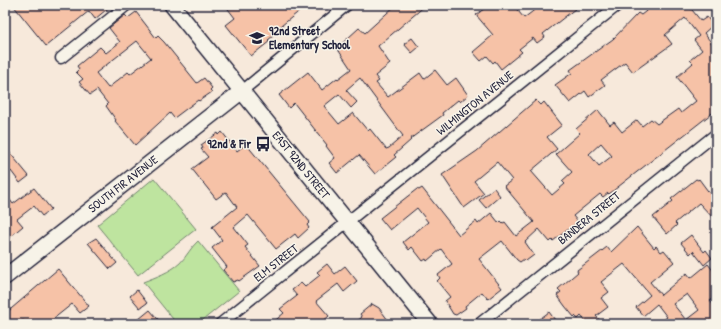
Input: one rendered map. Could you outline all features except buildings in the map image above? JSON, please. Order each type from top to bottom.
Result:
[{"type":"street","points":[[61,58],[127,5]]},
{"type":"street","name":"EAST 92ND STREET","points":[[172,5],[430,324]]},
{"type":"street","points":[[242,91],[347,5]]},
{"type":"street","name":"WILMINGTON AVENUE","points":[[348,222],[618,5]]},
{"type":"street","name":"SOUTH FIR AVENUE","points":[[5,277],[242,91]]},
{"type":"street","name":"BANDERA STREET","points":[[479,324],[716,134]]},
{"type":"street","name":"ELM STREET","points":[[220,324],[348,222]]},
{"type":"green space","points":[[154,178],[196,229],[138,275],[97,225]]},
{"type":"green space","points":[[198,241],[239,291],[198,324],[177,324],[143,282],[172,269],[180,263]]},
{"type":"place","name":"92nd Street Elementary School","points":[[257,38]]},
{"type":"place","name":"92nd & Fir","points":[[263,144]]}]
